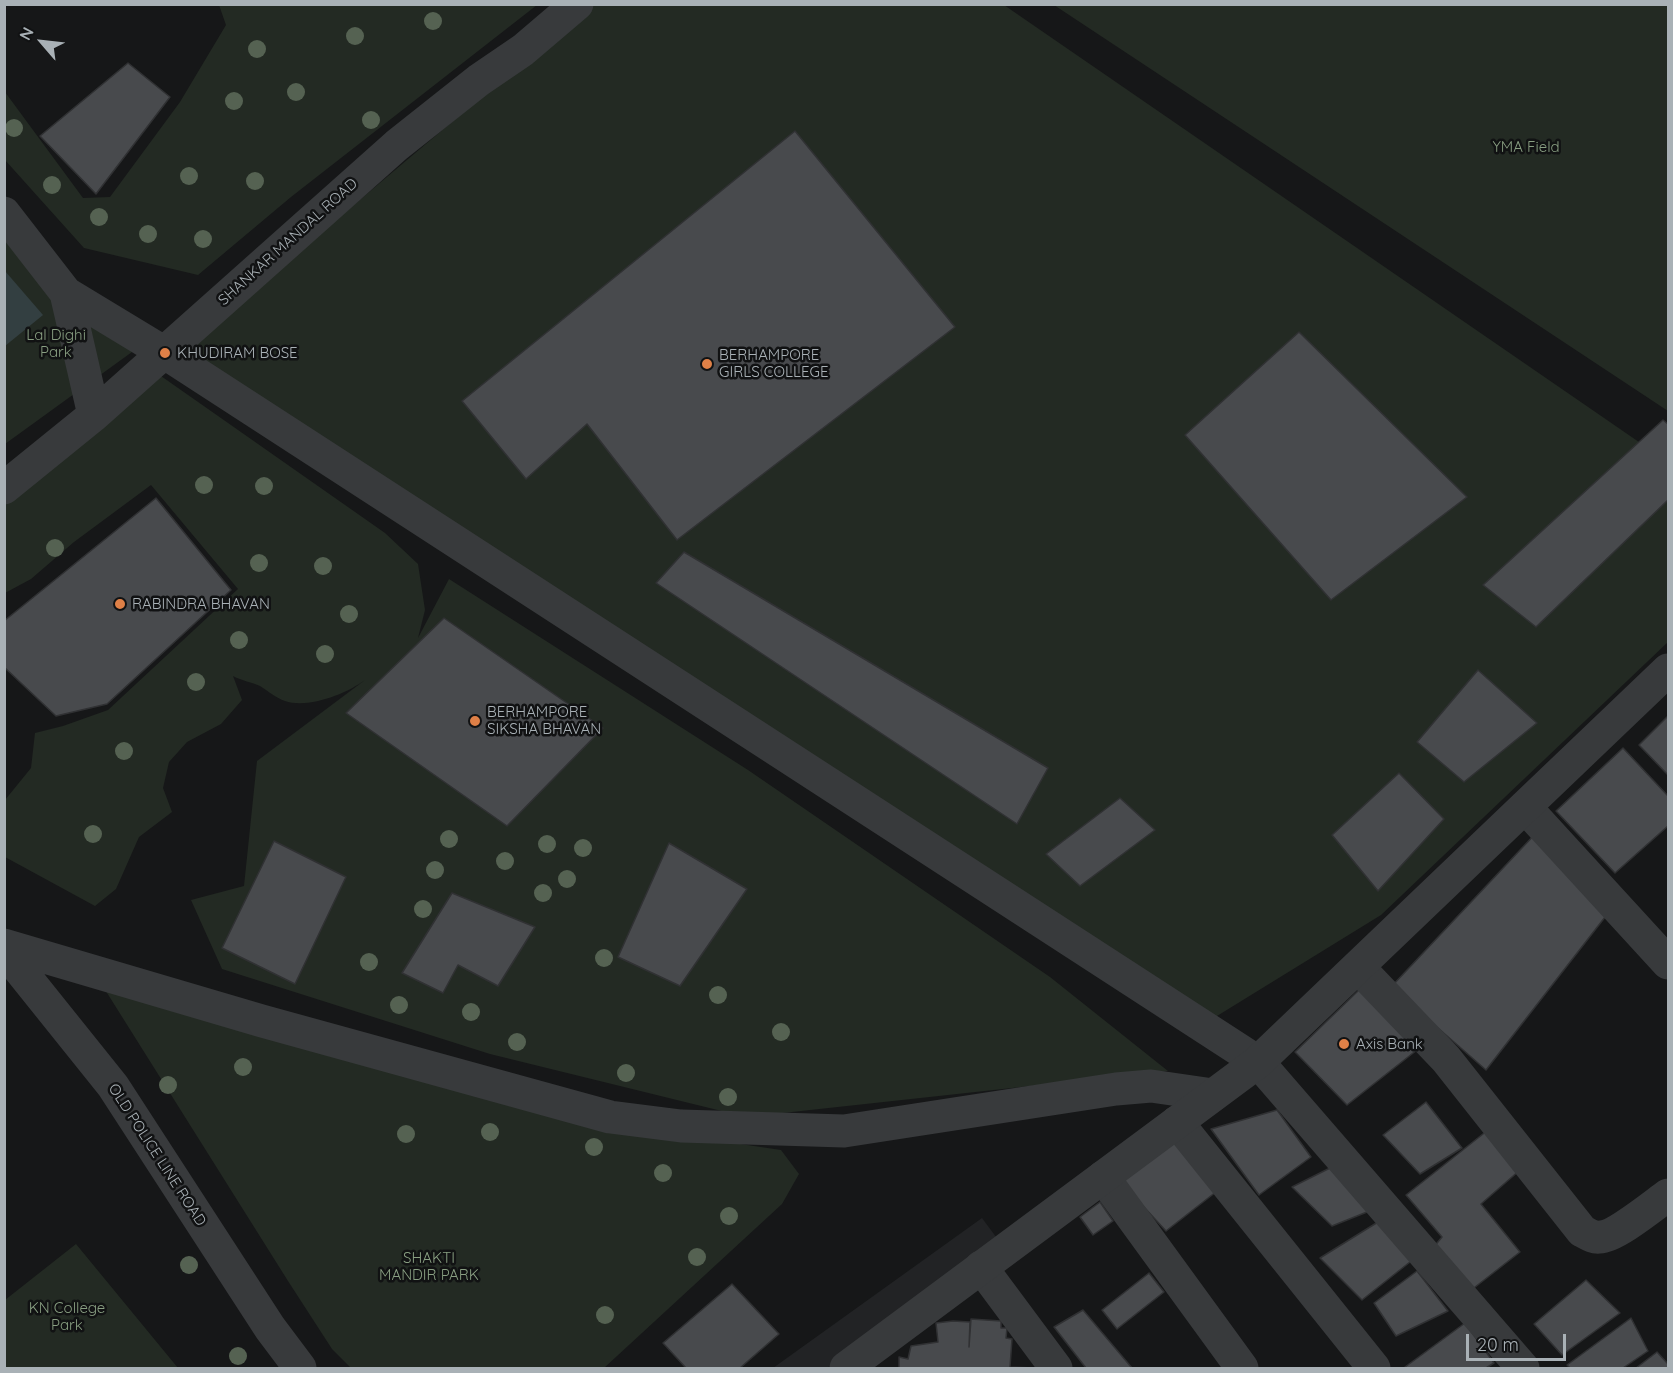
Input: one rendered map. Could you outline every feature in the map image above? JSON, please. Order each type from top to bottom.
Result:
[{"type":"street","name":"SHANKAR MANDAL ROAD","points":[[4,488],[94,415],[397,146],[478,80],[523,50],[578,4]]},
{"type":"street","points":[[4,213],[66,293],[165,353],[1258,1062],[1524,1368]]},
{"type":"street","points":[[66,293],[94,415]]},
{"type":"street","points":[[863,1363],[981,1267],[1258,1062],[1668,670]]},
{"type":"street","points":[[1525,807],[1668,963]]},
{"type":"street","points":[[4,945],[262,1021],[610,1117],[681,1126],[844,1131],[1127,1088],[1151,1086],[1213,1095]]},
{"type":"street","name":"OLD POLICE LINE ROAD","points":[[4,950],[112,1086],[270,1328],[300,1368]]},
{"type":"street","points":[[1358,967],[1446,1059],[1582,1231],[1592,1237],[1604,1237],[1668,1196]]},
{"type":"street","points":[[1177,1122],[1374,1368]]},
{"type":"street","points":[[1103,1177],[1242,1368]]},
{"type":"street","points":[[981,1267],[1056,1368]]},
{"type":"shaded area","points":[[5,271],[43,315],[4,346]]},
{"type":"shaded area","points":[[982,1218],[1002,1245],[827,1368],[773,1368]]},
{"type":"green space","points":[[219,4],[537,5],[291,197],[198,275],[84,248],[5,160],[5,92],[83,198],[110,197],[180,102],[226,25]]},
{"type":"green space","points":[[590,5],[1004,5],[1668,462],[1668,642],[1381,915],[1191,1032],[179,353]]},
{"type":"green space","name":"YMA Field","points":[[1054,5],[1668,5],[1668,411]]},
{"type":"green space","name":"Lal Dighi Park","points":[[4,208],[132,352],[5,444],[4,444]]},
{"type":"green space","points":[[141,362],[385,533],[418,564],[425,610],[418,638],[449,579],[748,770],[1050,977],[1168,1071],[746,1117],[490,1054],[222,969],[191,900],[244,886],[257,761],[365,680],[326,699],[294,703],[282,700],[260,686],[233,676],[242,700],[221,724],[187,742],[169,762],[163,788],[172,812],[139,837],[116,889],[95,906],[5,857],[5,800],[31,768],[35,733],[108,710],[238,589],[151,485],[74,542],[31,579],[5,593],[5,469]]},
{"type":"green space","name":"SHAKTI MANDIR PARK","points":[[92,969],[727,1142],[781,1150],[799,1174],[782,1204],[604,1368],[351,1368],[332,1349]]},
{"type":"green space","name":"KN College Park","points":[[76,1244],[178,1368],[5,1368],[5,1300]]},
{"type":"building","points":[[128,63],[170,97],[96,194],[40,136]]},
{"type":"building","name":"BERHAMPORE GIRLS COLLEGE","points":[[795,131],[955,327],[677,540],[587,424],[526,479],[462,401]]},
{"type":"building","points":[[1299,332],[1467,497],[1331,600],[1185,435]]},
{"type":"building","points":[[1663,420],[1668,424],[1668,500],[1536,627],[1483,585]]},
{"type":"building","name":"RABINDRA BHAVAN","points":[[156,498],[231,590],[107,704],[56,716],[4,667],[4,621]]},
{"type":"building","points":[[684,552],[1048,768],[1017,824],[656,583]]},
{"type":"building","name":"BERHAMPORE SIKSHA BHAVAN","points":[[444,618],[603,728],[507,826],[346,713]]},
{"type":"building","points":[[1478,670],[1537,723],[1464,782],[1417,742]]},
{"type":"building","points":[[1668,716],[1668,775],[1639,745]]},
{"type":"building","points":[[1623,748],[1668,796],[1668,826],[1615,873],[1556,811]]},
{"type":"building","points":[[1399,773],[1444,819],[1378,891],[1332,835]]},
{"type":"building","points":[[1120,798],[1155,830],[1080,886],[1046,854]]},
{"type":"building","points":[[1537,832],[1609,912],[1486,1070],[1391,987]]},
{"type":"building","points":[[274,841],[346,877],[295,984],[222,948]]},
{"type":"building","points":[[669,843],[747,889],[680,986],[618,957]]},
{"type":"building","points":[[452,893],[535,927],[498,986],[458,965],[443,993],[402,973]]},
{"type":"building","points":[[1361,988],[1422,1046],[1347,1105],[1295,1052]]},
{"type":"building","points":[[1426,1102],[1462,1148],[1420,1174],[1383,1135]]},
{"type":"building","points":[[1277,1110],[1311,1157],[1259,1195],[1211,1129]]},
{"type":"building","points":[[1488,1130],[1520,1170],[1481,1204],[1520,1252],[1470,1291],[1433,1248],[1442,1237],[1406,1195]]},
{"type":"building","points":[[1176,1136],[1221,1188],[1166,1231],[1120,1181]]},
{"type":"building","points":[[1336,1165],[1377,1208],[1332,1226],[1292,1187]]},
{"type":"building","points":[[1100,1202],[1113,1221],[1093,1235],[1080,1217]]},
{"type":"building","points":[[1378,1222],[1415,1258],[1362,1300],[1320,1258]]},
{"type":"building","points":[[1417,1271],[1448,1311],[1396,1336],[1374,1303]]},
{"type":"building","points":[[1149,1273],[1164,1292],[1117,1329],[1102,1310]]},
{"type":"building","points":[[1586,1280],[1620,1313],[1562,1355],[1534,1324]]},
{"type":"building","points":[[732,1284],[779,1334],[740,1368],[686,1368],[663,1343]]},
{"type":"building","points":[[1083,1310],[1132,1368],[1086,1368],[1054,1327]]},
{"type":"building","points":[[1631,1318],[1648,1351],[1623,1368],[1570,1368],[1567,1365]]},
{"type":"building","points":[[971,1319],[1001,1321],[1001,1328],[1007,1328],[1006,1338],[1012,1339],[1010,1367],[1034,1368],[899,1368],[899,1357],[908,1359],[911,1346],[938,1342],[936,1323],[970,1322],[969,1347]]},
{"type":"building","points":[[1465,1323],[1494,1363],[1486,1368],[1405,1367]]},
{"type":"building","points":[[1657,1352],[1668,1364],[1668,1368],[1636,1368]]},
{"type":"place","name":"KHUDIRAM BOSE","points":[[165,353]]},
{"type":"place","name":"BERHAMPORE GIRLS COLLEGE","points":[[707,364]]},
{"type":"place","name":"RABINDRA BHAVAN","points":[[120,604]]},
{"type":"place","name":"BERHAMPORE SIKSHA BHAVAN","points":[[475,721]]},
{"type":"place","name":"Axis Bank","points":[[1344,1044]]}]
